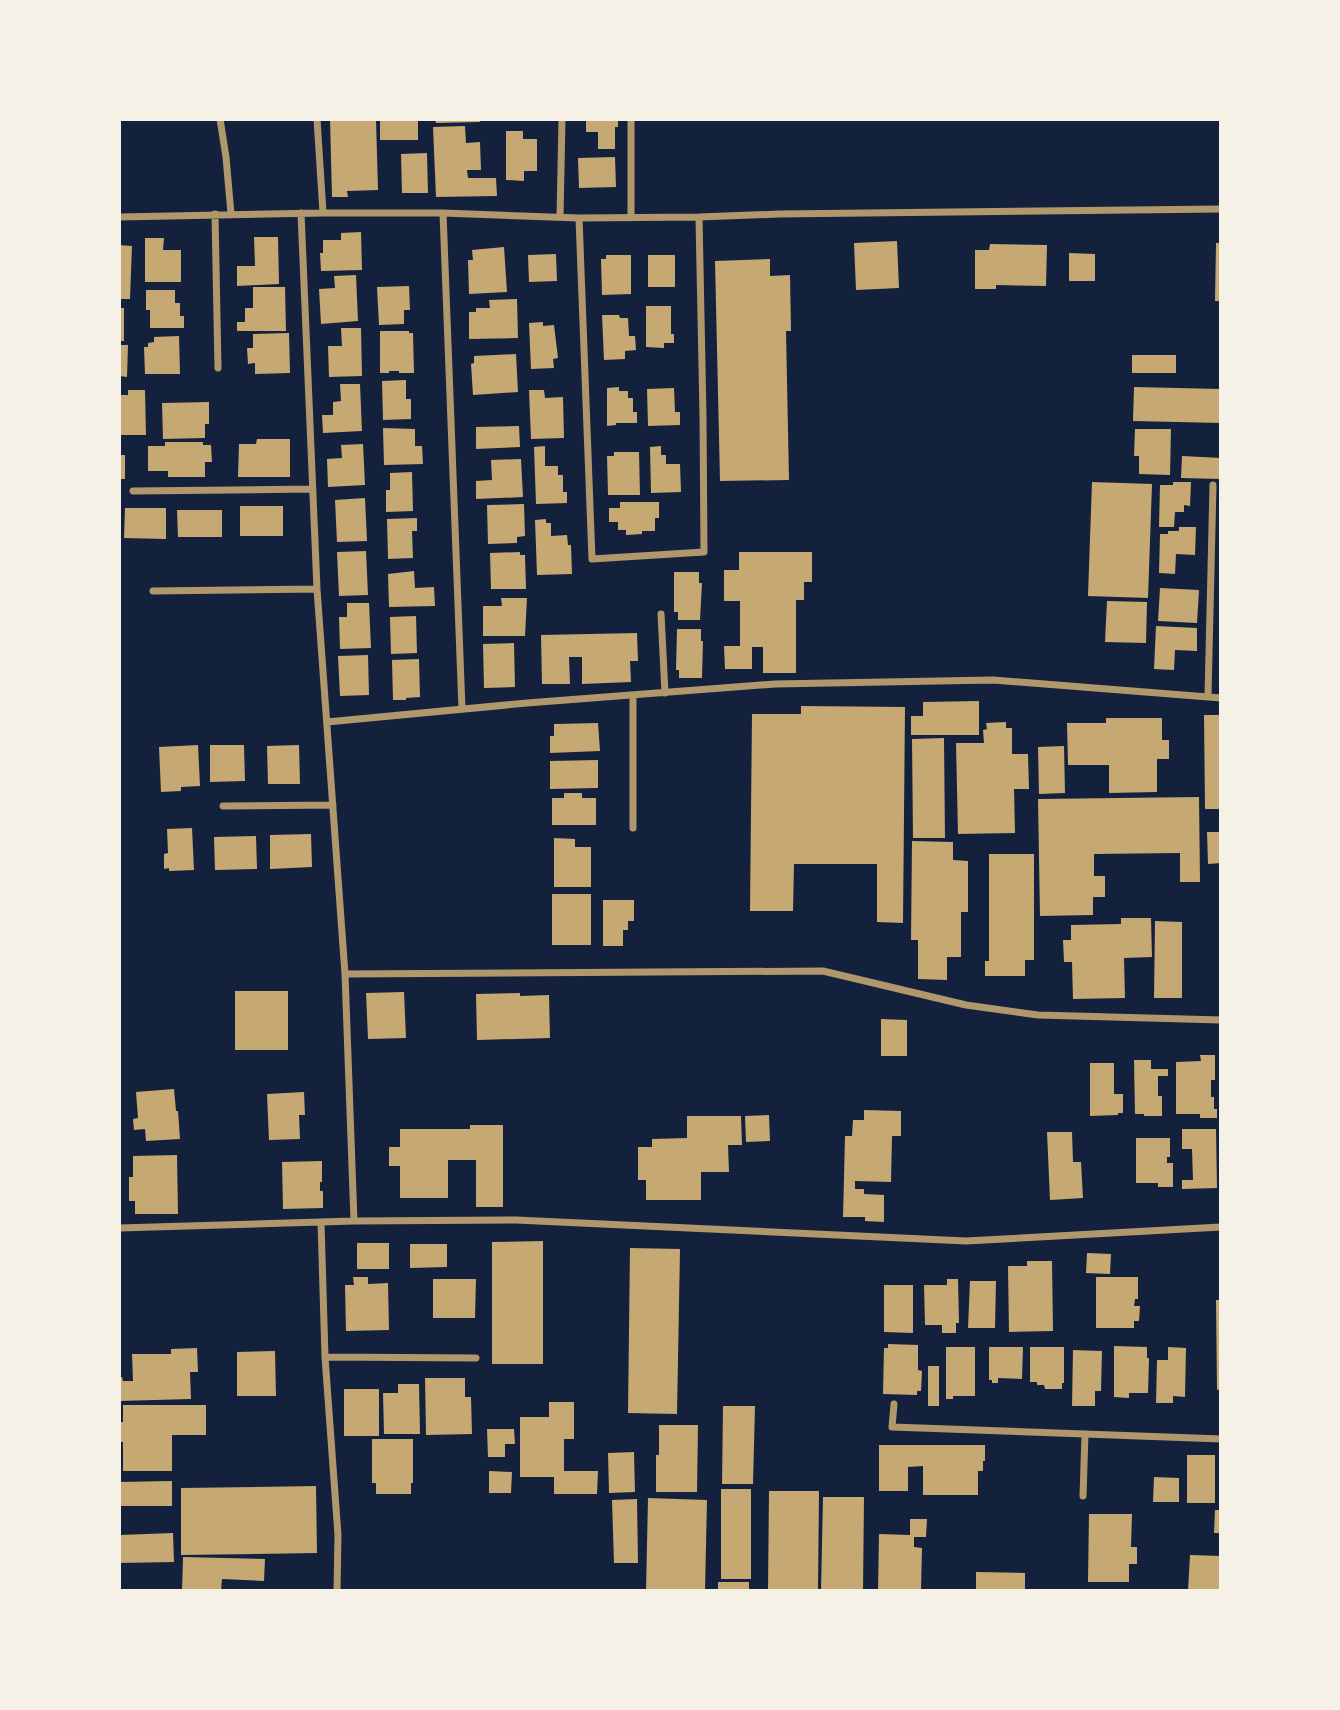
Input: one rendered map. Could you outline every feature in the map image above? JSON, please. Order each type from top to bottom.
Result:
[{"type":"street","points":[[220,119],[231,214]]},
{"type":"street","points":[[317,119],[323,213]]},
{"type":"street","points":[[560,217],[562,119]]},
{"type":"street","points":[[631,119],[632,218]]},
{"type":"street","points":[[119,216],[443,213],[632,218],[1221,209]]},
{"type":"street","points":[[301,213],[317,589],[345,974],[354,1221]]},
{"type":"street","points":[[443,213],[462,709]]},
{"type":"street","points":[[215,214],[218,368]]},
{"type":"street","points":[[579,218],[592,559],[704,552],[699,217]]},
{"type":"street","points":[[1208,696],[1213,485]]},
{"type":"street","points":[[133,491],[312,489]]},
{"type":"street","points":[[153,591],[317,589]]},
{"type":"street","points":[[661,614],[664,693]]},
{"type":"street","points":[[327,722],[775,684],[993,680],[1221,698]]},
{"type":"street","points":[[633,695],[633,828]]},
{"type":"street","points":[[223,806],[333,805]]},
{"type":"street","points":[[345,974],[823,971],[966,1005],[1038,1015],[1221,1020]]},
{"type":"street","points":[[119,1228],[354,1221],[516,1220],[966,1241],[1221,1227]]},
{"type":"street","points":[[321,1222],[326,1357],[338,1535],[337,1591]]},
{"type":"street","points":[[326,1357],[476,1358]]},
{"type":"street","points":[[894,1404],[892,1427],[1221,1439]]},
{"type":"street","points":[[1083,1496],[1085,1434]]},
{"type":"building","points":[[330,119],[376,119],[378,190],[347,191],[348,197],[332,197]]},
{"type":"building","points":[[380,119],[418,119],[418,140],[380,140]]},
{"type":"building","points":[[435,119],[480,119],[480,122],[436,123]]},
{"type":"building","points":[[586,119],[618,119],[618,127],[615,127],[615,149],[598,149],[598,132],[586,132]]},
{"type":"building","points":[[465,126],[466,143],[480,142],[481,170],[467,170],[468,178],[496,178],[497,196],[436,197],[433,127]]},
{"type":"building","points":[[506,131],[523,131],[523,139],[537,139],[537,171],[524,171],[524,181],[506,180]]},
{"type":"building","points":[[427,153],[428,193],[402,193],[401,154]]},
{"type":"building","points":[[615,157],[616,187],[579,188],[578,158]]},
{"type":"building","points":[[361,232],[362,270],[321,271],[320,253],[323,253],[323,240],[341,240],[341,233]]},
{"type":"building","points":[[254,237],[278,237],[279,284],[237,286],[237,266],[255,266]]},
{"type":"building","points":[[145,238],[164,238],[163,250],[181,250],[181,282],[145,282]]},
{"type":"building","points":[[897,241],[899,288],[856,290],[854,243]]},
{"type":"building","points":[[1216,243],[1221,243],[1221,301],[1215,301]]},
{"type":"building","points":[[990,244],[1047,245],[1046,286],[996,285],[996,289],[975,289],[975,250],[989,250]]},
{"type":"building","points":[[119,245],[132,246],[130,299],[119,299]]},
{"type":"building","points":[[504,247],[507,292],[469,294],[468,260],[473,260],[472,250]]},
{"type":"building","points":[[1069,253],[1095,254],[1095,281],[1069,281]]},
{"type":"building","points":[[556,254],[557,281],[529,282],[528,255]]},
{"type":"building","points":[[606,255],[631,255],[631,294],[602,295],[601,259],[606,259]]},
{"type":"building","points":[[648,255],[675,255],[675,287],[648,287]]},
{"type":"building","points":[[770,259],[770,276],[790,275],[791,331],[786,331],[789,480],[720,481],[715,261]]},
{"type":"building","points":[[356,275],[358,321],[321,324],[319,289],[335,288],[334,276]]},
{"type":"building","points":[[409,286],[410,310],[404,310],[404,324],[379,325],[377,287]]},
{"type":"building","points":[[253,287],[285,287],[286,331],[237,331],[237,322],[245,322],[245,308],[253,308]]},
{"type":"building","points":[[146,290],[175,290],[175,303],[180,303],[184,328],[150,328]]},
{"type":"building","points":[[517,299],[518,338],[469,339],[469,312],[476,312],[476,308],[490,308],[489,300]]},
{"type":"building","points":[[646,306],[671,306],[671,334],[674,334],[674,343],[664,343],[664,348],[646,347]]},
{"type":"building","points":[[119,308],[124,308],[124,341],[119,341]]},
{"type":"building","points":[[602,315],[628,318],[629,336],[635,336],[636,350],[625,351],[625,359],[604,360]]},
{"type":"building","points":[[543,322],[543,326],[554,325],[558,358],[553,359],[554,368],[531,369],[529,323]]},
{"type":"building","points":[[341,328],[361,328],[362,376],[329,377],[328,346],[342,346]]},
{"type":"building","points":[[380,331],[413,333],[414,373],[380,373]]},
{"type":"building","points":[[289,333],[290,373],[255,374],[255,363],[248,364],[247,348],[253,348],[253,334]]},
{"type":"building","points":[[179,336],[180,374],[145,374],[144,347],[154,342],[154,337]]},
{"type":"building","points":[[119,345],[128,345],[127,377],[119,376]]},
{"type":"building","points":[[516,354],[518,392],[473,395],[471,364],[474,363],[474,356]]},
{"type":"building","points":[[1132,355],[1176,355],[1176,373],[1132,373]]},
{"type":"building","points":[[406,380],[406,399],[411,399],[411,419],[383,420],[382,381]]},
{"type":"building","points":[[340,384],[360,384],[362,431],[323,433],[322,415],[333,415],[333,402],[341,401]]},
{"type":"building","points":[[619,387],[619,391],[628,391],[628,398],[633,398],[633,412],[637,412],[637,423],[607,426],[607,388]]},
{"type":"building","points":[[1134,387],[1221,389],[1221,423],[1133,421]]},
{"type":"building","points":[[674,388],[675,412],[680,412],[680,425],[648,426],[647,389]]},
{"type":"building","points":[[128,390],[145,390],[146,435],[119,435],[119,395],[128,395]]},
{"type":"building","points":[[529,390],[544,390],[545,398],[563,397],[564,438],[531,439]]},
{"type":"building","points":[[209,402],[209,424],[205,424],[205,438],[163,439],[162,403]]},
{"type":"building","points":[[519,426],[520,447],[476,449],[476,427]]},
{"type":"building","points":[[383,428],[415,429],[415,446],[422,446],[423,464],[384,465]]},
{"type":"building","points":[[1135,429],[1171,429],[1170,475],[1139,474],[1139,456],[1134,456]]},
{"type":"building","points":[[257,439],[290,439],[290,477],[238,477],[239,444],[256,444]]},
{"type":"building","points":[[165,442],[203,442],[203,445],[211,445],[212,462],[205,462],[205,477],[168,477],[168,471],[148,471],[148,446],[165,446]]},
{"type":"building","points":[[363,444],[365,485],[328,487],[327,459],[342,458],[341,445]]},
{"type":"building","points":[[545,446],[545,466],[558,466],[558,475],[563,475],[563,492],[567,492],[567,503],[536,504],[534,447]]},
{"type":"building","points":[[661,446],[661,455],[666,455],[666,464],[680,464],[681,492],[651,493],[650,447]]},
{"type":"building","points":[[614,452],[639,452],[640,495],[608,495],[607,456],[614,456]]},
{"type":"building","points":[[119,455],[125,455],[125,479],[119,479]]},
{"type":"building","points":[[1182,456],[1221,458],[1221,479],[1181,478]]},
{"type":"building","points":[[521,459],[523,497],[476,499],[476,481],[492,480],[491,460]]},
{"type":"building","points":[[412,472],[413,511],[386,512],[386,490],[390,490],[390,473]]},
{"type":"building","points":[[1092,482],[1152,484],[1148,598],[1088,596]]},
{"type":"building","points":[[1173,482],[1191,482],[1190,506],[1184,505],[1184,512],[1175,512],[1174,527],[1159,527],[1160,485],[1173,485]]},
{"type":"building","points":[[365,498],[367,541],[337,542],[335,500]]},
{"type":"building","points":[[620,502],[659,502],[659,518],[655,518],[655,531],[626,535],[626,530],[618,530],[618,522],[609,522],[609,508],[620,508]]},
{"type":"building","points":[[524,504],[525,536],[517,537],[517,543],[488,544],[487,505]]},
{"type":"building","points":[[240,506],[283,506],[283,536],[240,536]]},
{"type":"building","points":[[125,508],[166,508],[166,539],[124,538]]},
{"type":"building","points":[[177,510],[222,510],[222,537],[178,537]]},
{"type":"building","points":[[417,518],[417,531],[412,531],[413,558],[388,559],[387,519]]},
{"type":"building","points":[[546,519],[546,523],[551,523],[551,536],[567,535],[568,545],[571,545],[572,574],[537,575],[535,520]]},
{"type":"building","points":[[1179,527],[1196,527],[1195,555],[1176,554],[1175,574],[1159,573],[1160,534],[1179,531]]},
{"type":"building","points":[[366,551],[368,595],[339,596],[337,552]]},
{"type":"building","points":[[520,552],[520,555],[525,555],[526,589],[491,589],[490,553]]},
{"type":"building","points":[[739,552],[812,552],[812,582],[804,582],[804,600],[796,600],[796,673],[763,673],[763,647],[752,647],[752,669],[725,669],[724,646],[740,646],[740,601],[724,601],[724,570],[739,570]]},
{"type":"building","points":[[414,571],[415,588],[434,587],[435,606],[389,607],[388,574]]},
{"type":"building","points":[[674,572],[699,572],[699,583],[702,583],[700,620],[678,620],[678,612],[674,612]]},
{"type":"building","points":[[1160,588],[1199,590],[1197,623],[1158,621]]},
{"type":"building","points":[[501,598],[527,598],[525,636],[483,636],[483,606],[502,606]]},
{"type":"building","points":[[1107,601],[1147,602],[1146,643],[1105,642]]},
{"type":"building","points":[[347,603],[369,603],[371,648],[340,649],[339,617],[347,617]]},
{"type":"building","points":[[416,616],[417,653],[391,654],[390,617]]},
{"type":"building","points":[[1156,626],[1197,628],[1197,651],[1175,650],[1174,670],[1154,669]]},
{"type":"building","points":[[677,629],[701,629],[702,678],[679,678],[679,670],[676,670]]},
{"type":"building","points":[[637,633],[638,661],[630,661],[631,682],[582,684],[582,657],[569,657],[570,684],[542,684],[541,635]]},
{"type":"building","points":[[514,643],[515,687],[484,688],[483,644]]},
{"type":"building","points":[[368,655],[369,695],[340,696],[338,656]]},
{"type":"building","points":[[419,659],[420,697],[393,700],[392,660]]},
{"type":"building","points":[[979,701],[979,735],[911,735],[911,716],[923,716],[923,702]]},
{"type":"building","points":[[801,706],[905,707],[903,923],[877,922],[877,864],[794,864],[793,911],[750,911],[752,714],[801,714]]},
{"type":"building","points":[[1204,715],[1221,715],[1221,809],[1205,809]]},
{"type":"building","points":[[1106,718],[1162,718],[1162,740],[1169,740],[1169,759],[1157,759],[1157,792],[1109,793],[1109,765],[1068,765],[1067,723],[1106,723]]},
{"type":"building","points":[[1006,722],[1006,728],[1012,728],[1012,754],[1028,754],[1029,789],[1014,789],[1015,833],[958,834],[956,743],[984,743],[983,730],[987,729],[986,723]]},
{"type":"building","points":[[598,723],[600,751],[550,753],[550,736],[554,736],[554,724]]},
{"type":"building","points":[[944,738],[945,838],[913,838],[912,739]]},
{"type":"building","points":[[198,745],[200,786],[161,792],[159,747]]},
{"type":"building","points":[[210,745],[244,745],[245,781],[210,782]]},
{"type":"building","points":[[299,745],[300,784],[268,784],[267,746]]},
{"type":"building","points":[[1064,746],[1065,793],[1039,794],[1038,747]]},
{"type":"building","points":[[598,760],[598,788],[550,789],[550,761]]},
{"type":"building","points":[[564,793],[582,793],[582,798],[596,798],[596,825],[552,825],[552,798],[564,798]]},
{"type":"building","points":[[1199,797],[1200,882],[1180,882],[1180,853],[1094,854],[1094,876],[1105,876],[1105,897],[1093,897],[1093,915],[1040,916],[1038,799]]},
{"type":"building","points":[[192,828],[194,870],[164,869],[164,854],[168,853],[167,829]]},
{"type":"building","points":[[1207,832],[1221,832],[1221,863],[1208,864]]},
{"type":"building","points":[[311,834],[312,867],[270,869],[270,835]]},
{"type":"building","points":[[256,836],[257,869],[215,870],[214,837]]},
{"type":"building","points":[[554,838],[575,839],[575,847],[591,847],[591,887],[554,887]]},
{"type":"building","points":[[912,841],[953,842],[953,860],[968,861],[968,912],[961,912],[961,957],[947,957],[947,980],[918,979],[918,940],[911,940]]},
{"type":"building","points":[[989,854],[1034,854],[1034,960],[1025,960],[1025,976],[985,976],[985,961],[989,961]]},
{"type":"building","points":[[552,894],[591,894],[591,945],[552,945]]},
{"type":"building","points":[[603,900],[634,900],[634,921],[628,921],[628,930],[623,930],[623,946],[603,946]]},
{"type":"building","points":[[1121,918],[1151,918],[1152,957],[1124,958],[1125,998],[1073,999],[1072,962],[1064,962],[1063,940],[1071,940],[1071,925],[1121,924]]},
{"type":"building","points":[[1155,921],[1182,922],[1182,998],[1154,998]]},
{"type":"building","points":[[235,991],[288,991],[288,1050],[235,1050]]},
{"type":"building","points":[[404,992],[406,1038],[368,1039],[366,993]]},
{"type":"building","points":[[520,993],[520,996],[549,995],[550,1038],[477,1040],[476,994]]},
{"type":"building","points":[[881,1019],[907,1020],[907,1056],[881,1056]]},
{"type":"building","points":[[1200,1055],[1215,1055],[1215,1080],[1211,1080],[1211,1097],[1214,1097],[1217,1118],[1200,1118],[1200,1114],[1176,1114],[1176,1062],[1201,1061]]},
{"type":"building","points":[[1134,1060],[1151,1060],[1151,1069],[1168,1069],[1168,1076],[1158,1076],[1162,1116],[1135,1114]]},
{"type":"building","points":[[1090,1063],[1114,1063],[1114,1094],[1123,1094],[1123,1113],[1090,1116]]},
{"type":"building","points":[[174,1089],[180,1139],[146,1141],[145,1129],[134,1130],[133,1119],[138,1118],[136,1092]]},
{"type":"building","points":[[304,1092],[305,1115],[299,1115],[300,1139],[269,1140],[267,1094]]},
{"type":"building","points":[[864,1110],[901,1111],[901,1136],[892,1136],[891,1182],[855,1181],[855,1189],[864,1189],[864,1194],[884,1195],[884,1222],[865,1221],[865,1217],[843,1217],[845,1136],[852,1136],[853,1120],[864,1120]]},
{"type":"building","points":[[769,1115],[770,1141],[746,1142],[745,1116]]},
{"type":"building","points":[[687,1116],[741,1116],[742,1145],[728,1145],[729,1172],[701,1172],[701,1200],[646,1200],[646,1180],[638,1180],[638,1147],[652,1147],[652,1139],[687,1138]]},
{"type":"building","points":[[470,1125],[503,1125],[503,1207],[476,1207],[476,1160],[448,1160],[448,1198],[400,1198],[400,1166],[389,1166],[389,1147],[400,1147],[400,1129],[470,1129]]},
{"type":"building","points":[[1182,1129],[1216,1129],[1217,1188],[1182,1189],[1182,1180],[1193,1180],[1192,1149],[1182,1149]]},
{"type":"building","points":[[1047,1132],[1072,1132],[1073,1162],[1081,1162],[1083,1198],[1050,1200]]},
{"type":"building","points":[[1136,1138],[1170,1138],[1170,1157],[1167,1157],[1167,1163],[1173,1163],[1173,1187],[1158,1187],[1158,1183],[1136,1183]]},
{"type":"building","points":[[177,1155],[178,1214],[135,1214],[135,1201],[129,1201],[129,1177],[133,1177],[133,1156]]},
{"type":"building","points":[[322,1161],[320,1191],[323,1191],[323,1208],[283,1209],[282,1162]]},
{"type":"building","points":[[543,1241],[543,1364],[492,1364],[492,1242]]},
{"type":"building","points":[[357,1243],[389,1243],[389,1269],[357,1269]]},
{"type":"building","points":[[410,1244],[447,1244],[447,1267],[410,1268]]},
{"type":"building","points":[[630,1248],[680,1249],[677,1414],[628,1413]]},
{"type":"building","points":[[1087,1253],[1111,1254],[1110,1274],[1086,1273]]},
{"type":"building","points":[[1027,1261],[1052,1261],[1053,1331],[1009,1332],[1008,1266],[1027,1266]]},
{"type":"building","points":[[353,1277],[368,1277],[368,1284],[388,1283],[389,1330],[346,1331],[345,1285],[354,1285]]},
{"type":"building","points":[[1096,1277],[1138,1277],[1138,1299],[1135,1299],[1134,1306],[1140,1306],[1139,1321],[1134,1321],[1134,1328],[1096,1328]]},
{"type":"building","points":[[433,1279],[476,1279],[475,1318],[433,1318]]},
{"type":"building","points":[[947,1279],[958,1279],[959,1323],[956,1323],[956,1333],[942,1333],[942,1325],[925,1325],[924,1285],[947,1285]]},
{"type":"building","points":[[970,1281],[996,1281],[995,1328],[968,1328]]},
{"type":"building","points":[[884,1285],[913,1285],[913,1333],[884,1332]]},
{"type":"building","points":[[1216,1300],[1221,1300],[1221,1389],[1217,1390]]},
{"type":"building","points":[[888,1344],[918,1345],[918,1370],[922,1371],[921,1391],[917,1391],[917,1395],[883,1394],[884,1348],[888,1348]]},
{"type":"building","points":[[1114,1346],[1147,1347],[1148,1393],[1129,1393],[1129,1398],[1114,1397]]},
{"type":"building","points":[[946,1347],[975,1347],[975,1396],[953,1396],[953,1399],[946,1399]]},
{"type":"building","points":[[989,1347],[1023,1347],[1022,1379],[998,1378],[998,1383],[992,1383],[992,1380],[989,1380]]},
{"type":"building","points":[[1030,1347],[1064,1347],[1062,1389],[1045,1389],[1044,1385],[1030,1382]]},
{"type":"building","points":[[1168,1347],[1186,1348],[1185,1397],[1173,1396],[1173,1403],[1156,1403],[1157,1360],[1168,1360]]},
{"type":"building","points":[[197,1348],[198,1372],[190,1372],[191,1399],[119,1401],[119,1377],[122,1377],[123,1381],[133,1381],[132,1354],[171,1354],[171,1349]]},
{"type":"building","points":[[1073,1350],[1102,1351],[1101,1391],[1095,1391],[1095,1406],[1072,1406]]},
{"type":"building","points":[[275,1351],[276,1396],[237,1396],[237,1352]]},
{"type":"building","points":[[928,1366],[939,1366],[939,1406],[928,1406]]},
{"type":"building","points":[[425,1378],[465,1378],[465,1397],[471,1397],[472,1434],[426,1435]]},
{"type":"building","points":[[398,1384],[419,1384],[420,1434],[384,1434],[383,1393],[398,1393]]},
{"type":"building","points":[[344,1389],[379,1389],[379,1436],[344,1436]]},
{"type":"building","points":[[549,1402],[574,1402],[574,1439],[564,1439],[564,1471],[598,1471],[597,1494],[554,1494],[554,1477],[520,1477],[520,1417],[549,1417]]},
{"type":"building","points":[[123,1405],[206,1405],[206,1435],[172,1435],[172,1471],[123,1471],[123,1442],[119,1442],[119,1422],[123,1422]]},
{"type":"building","points":[[723,1406],[755,1406],[753,1484],[722,1484]]},
{"type":"building","points":[[659,1425],[698,1425],[697,1492],[656,1492]]},
{"type":"building","points":[[487,1429],[514,1429],[515,1444],[505,1444],[505,1457],[488,1457]]},
{"type":"building","points":[[372,1439],[413,1439],[411,1494],[376,1494],[376,1483],[372,1483]]},
{"type":"building","points":[[879,1445],[985,1445],[983,1471],[978,1471],[978,1495],[923,1495],[923,1466],[908,1467],[908,1491],[879,1491]]},
{"type":"building","points":[[634,1452],[635,1492],[609,1493],[608,1453]]},
{"type":"building","points":[[1187,1455],[1215,1455],[1215,1503],[1187,1503]]},
{"type":"building","points":[[489,1471],[512,1472],[511,1493],[489,1493]]},
{"type":"building","points":[[1154,1477],[1179,1478],[1179,1502],[1153,1502]]},
{"type":"building","points":[[172,1481],[172,1506],[119,1506],[119,1482]]},
{"type":"building","points":[[316,1486],[317,1553],[181,1555],[181,1488]]},
{"type":"building","points":[[721,1489],[751,1489],[751,1579],[721,1579]]},
{"type":"building","points":[[769,1491],[819,1491],[818,1591],[768,1591]]},
{"type":"building","points":[[823,1497],[864,1497],[863,1591],[821,1591]]},
{"type":"building","points":[[648,1498],[707,1500],[705,1591],[646,1591]]},
{"type":"building","points":[[637,1499],[638,1563],[614,1563],[612,1500]]},
{"type":"building","points":[[1215,1510],[1221,1510],[1221,1533],[1214,1533]]},
{"type":"building","points":[[1089,1514],[1132,1514],[1131,1547],[1137,1547],[1137,1564],[1129,1564],[1129,1582],[1088,1582]]},
{"type":"building","points":[[910,1519],[927,1519],[926,1537],[914,1537],[914,1547],[922,1548],[921,1591],[878,1591],[879,1534],[910,1535]]},
{"type":"building","points":[[173,1533],[174,1562],[119,1563],[119,1535]]},
{"type":"building","points":[[1190,1555],[1221,1556],[1221,1591],[1188,1591]]},
{"type":"building","points":[[183,1557],[265,1559],[264,1581],[222,1579],[221,1591],[182,1591]]},
{"type":"building","points":[[976,1572],[1025,1573],[1025,1591],[976,1591]]},
{"type":"building","points":[[718,1582],[749,1582],[749,1591],[718,1591]]}]
